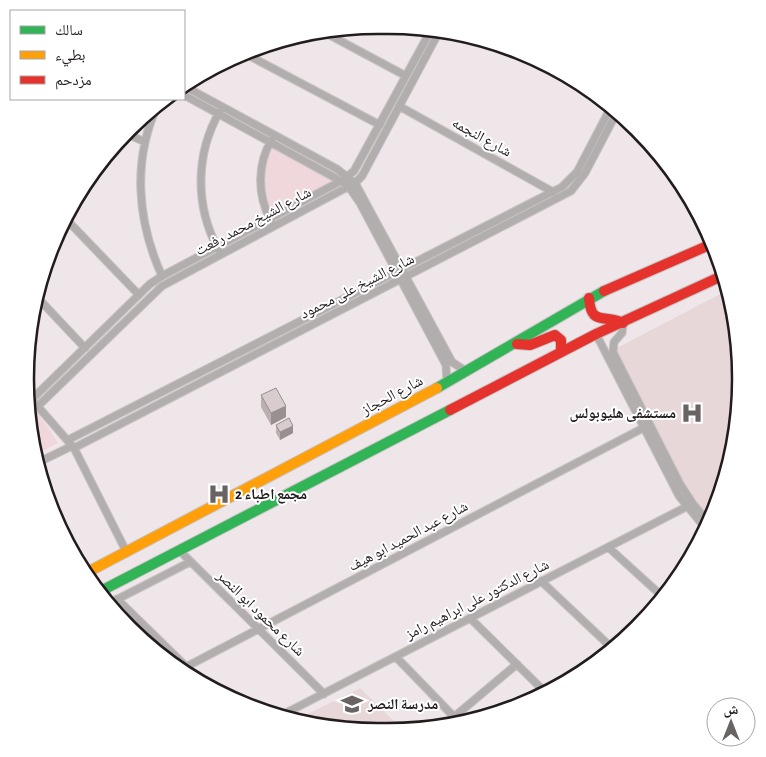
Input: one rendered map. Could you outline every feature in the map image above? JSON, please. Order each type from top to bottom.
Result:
[{"type":"main road","name":"شارع الحجاز","points":[[92,570],[128,553],[447,383],[517,344],[589,298],[643,271],[706,246]]},
{"type":"main road","points":[[105,588],[596,334],[717,278]]},
{"type":"main road","points":[[589,298],[590,312],[594,317],[616,320],[623,323]]},
{"type":"main road","points":[[517,344],[530,345],[555,335],[561,340],[561,352]]},
{"type":"street","name":"شارع الشيخ محمد رفعت","points":[[34,394],[139,295],[162,276],[344,178],[359,164],[428,36]]},
{"type":"street","points":[[333,37],[406,76]]},
{"type":"street","name":"شارع الشيخ محمد رفعت","points":[[38,406],[155,292],[169,281],[352,185],[362,176],[436,38]]},
{"type":"street","points":[[253,58],[380,125]]},
{"type":"street","points":[[190,90],[270,142],[344,178]]},
{"type":"street","points":[[185,95],[274,135],[344,178],[352,185],[402,269],[402,278],[446,365],[447,383]]},
{"type":"street","name":"شارع النجمه","points":[[399,106],[552,192]]},
{"type":"street","points":[[221,111],[206,142],[201,172],[204,211],[221,254]]},
{"type":"street","name":"شارع الشيخ على محمود","points":[[72,444],[402,269],[562,187],[577,172],[607,113]]},
{"type":"street","points":[[154,117],[145,142],[140,181],[143,220],[154,258],[162,276]]},
{"type":"street","name":"شارع الشيخ على محمود","points":[[72,444],[571,191],[585,173],[614,119]]},
{"type":"street","points":[[274,135],[262,163],[260,186],[274,226]]},
{"type":"street","points":[[133,137],[145,142]]},
{"type":"street","points":[[352,185],[395,273],[402,278],[452,362],[467,372]]},
{"type":"street","points":[[71,223],[139,295]]},
{"type":"street","points":[[42,302],[85,348]]},
{"type":"street","points":[[623,323],[622,333],[614,342],[613,350],[646,427],[686,494],[703,516]]},
{"type":"street","points":[[596,334],[686,507],[700,523]]},
{"type":"street","points":[[34,403],[72,444],[128,553]]},
{"type":"street","name":"شارع عبد الحميد ابو هيف","points":[[188,666],[646,427]]},
{"type":"street","points":[[43,460],[72,444]]},
{"type":"street","name":"شارع الدكتور على ابراهيم رامز","points":[[288,712],[686,507]]},
{"type":"street","points":[[608,547],[658,592]]},
{"type":"street","name":"شارع محمود ابو النصر","points":[[179,550],[324,694]]},
{"type":"street","points":[[159,644],[117,599],[190,562]]},
{"type":"street","points":[[541,581],[608,644]]},
{"type":"street","points":[[470,618],[541,688]]},
{"type":"street","points":[[396,657],[454,716],[517,664]]},
{"type":"shaded area","points":[[270,142],[341,181],[270,219],[260,186]]},
{"type":"shaded area","name":"مستشفى هليوبولس","points":[[722,293],[732,356],[732,401],[721,468],[704,515],[689,496],[615,349]]},
{"type":"shaded area","points":[[35,409],[58,443],[41,451]]},
{"type":"shaded area","name":"مدرسة النصر","points":[[360,688],[396,723],[356,723],[305,716]]},
{"type":"building","points":[[276,388],[286,406],[271,413],[261,395]]},
{"type":"building","points":[[289,418],[293,426],[280,432],[276,425]]},
{"type":"traffic: fast","points":[[437,388],[604,291]]},
{"type":"traffic: fast","points":[[105,589],[450,410]]},
{"type":"traffic: slow","points":[[92,570],[437,388]]},
{"type":"traffic: jam","points":[[604,291],[706,247]]},
{"type":"traffic: jam","points":[[450,410],[596,334],[717,278]]},
{"type":"traffic: jam","points":[[589,298],[590,307],[595,316],[623,323]]},
{"type":"traffic: jam","points":[[517,344],[530,345],[555,335],[561,340],[561,352]]},
{"type":"place","name":"مستشفى هليوبولس","points":[[692,413]]},
{"type":"place","name":"مجمع اطباء 2","points":[[219,494]]},
{"type":"place","name":"مدرسة النصر","points":[[352,704]]}]
